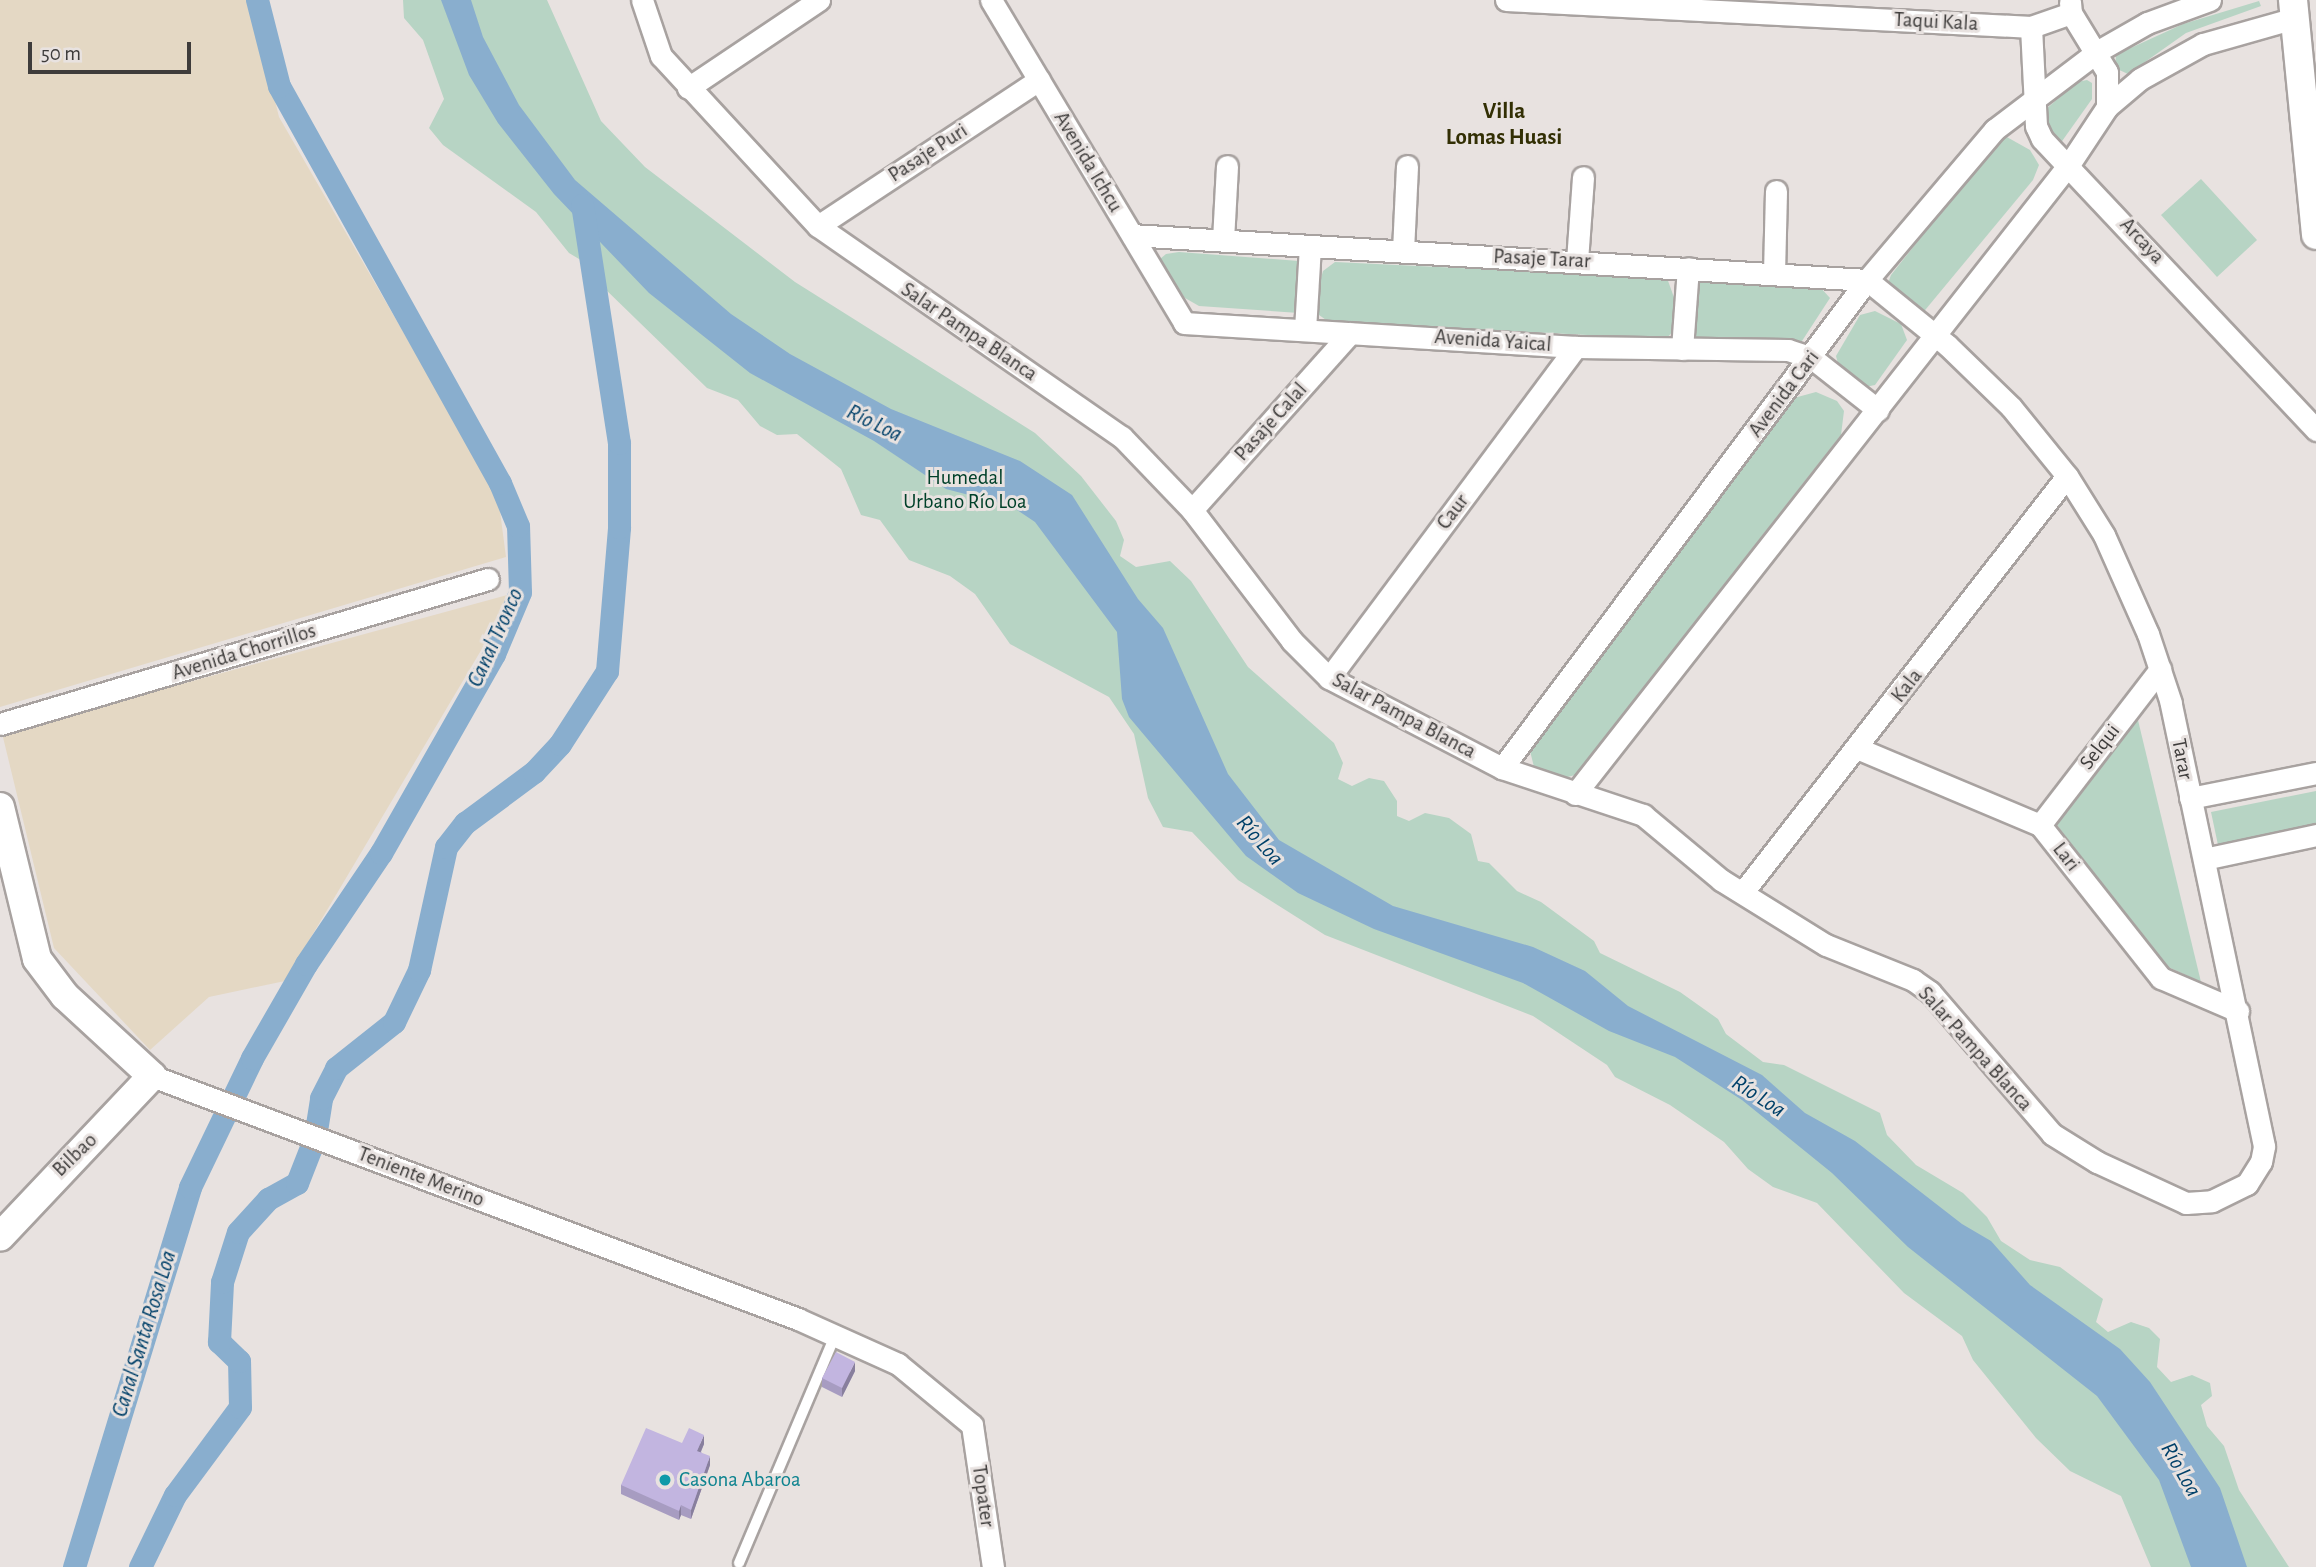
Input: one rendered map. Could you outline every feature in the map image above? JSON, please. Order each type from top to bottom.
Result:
[{"type":"street","name":"Salar Pampa Blanca","points":[[642,0],[661,56],[818,226],[1122,437],[1192,510],[1292,641],[1329,678],[1502,768],[1643,815],[1700,865],[1840,953],[1913,980],[1930,992],[2052,1134],[2097,1162],[2186,1203]]},
{"type":"street","points":[[688,88],[819,0]]},
{"type":"street","name":"Avenida Ichcu","points":[[991,0],[1184,323]]},
{"type":"street","name":"Taqui Kala","points":[[1506,0],[1770,6],[2031,27],[2070,7]]},
{"type":"street","name":"Avenida Cari","points":[[1502,768],[1812,358],[1867,280],[1994,130],[2098,51],[2147,23],[2210,0]]},
{"type":"street","points":[[2070,7],[2098,51],[2107,72],[2107,107]]},
{"type":"street","points":[[1575,794],[1878,410],[1933,334],[2070,163],[2107,107],[2140,79],[2203,44],[2294,9],[2316,235]]},
{"type":"street","name":"Arcaya","points":[[2031,27],[2034,97],[2042,139],[2070,163],[2316,430]]},
{"type":"street","name":"Pasaje Puri","points":[[818,226],[1038,80]]},
{"type":"street","points":[[1223,240],[1227,166]]},
{"type":"street","points":[[1403,251],[1407,166]]},
{"type":"street","points":[[1577,261],[1583,177]]},
{"type":"street","points":[[1774,273],[1776,191]]},
{"type":"street","name":"Pasaje Tarar","points":[[1132,235],[1867,280]]},
{"type":"street","points":[[1304,330],[1310,246]]},
{"type":"street","points":[[1682,349],[1688,268]]},
{"type":"street","points":[[1867,280],[1933,334]]},
{"type":"street","name":"Avenida Yaical","points":[[1184,323],[1576,347],[1788,351],[1812,358],[1878,410]]},
{"type":"street","name":"Pasaje Calal","points":[[1192,510],[1350,333]]},
{"type":"street","name":"Tarar","points":[[1933,334],[2011,407],[2067,476],[2119,565],[2160,669],[2238,1012],[2264,1146],[2261,1162],[2247,1184],[2231,1195],[2186,1203]]},
{"type":"street","name":"Caur","points":[[1329,678],[1576,347]]},
{"type":"street","name":"Kala","points":[[1743,892],[1859,748],[2067,476]]},
{"type":"street","name":"Avenida Chorrillos","points":[[0,724],[488,579]]},
{"type":"street","name":"Selqui","points":[[2040,825],[2160,669]]},
{"type":"street","name":"Lari","points":[[1859,748],[2040,825],[2161,978],[2238,1012]]},
{"type":"street","points":[[2190,798],[2316,773]]},
{"type":"street","name":"Teniente Merino","points":[[0,807],[28,931],[41,966],[65,996],[152,1076],[835,1336],[898,1364],[972,1425]]},
{"type":"street","points":[[2204,859],[2316,835]]},
{"type":"street","name":"Bilbao","points":[[4,1228],[152,1076]]},
{"type":"street","name":"Topater","points":[[972,1425],[993,1567]]},
{"type":"lane","points":[[739,1563],[835,1336]]},
{"type":"shaded area","points":[[0,0],[250,0],[279,117],[498,496],[506,557],[0,707]]},
{"type":"shaded area","points":[[515,593],[285,981],[209,997],[150,1050],[54,948],[2,733]]},
{"type":"green space","name":"Humedal Urbano Río Loa","points":[[403,0],[547,0],[601,121],[645,167],[795,282],[1035,433],[1081,476],[1116,521],[1124,540],[1120,556],[1136,567],[1170,561],[1191,581],[1248,667],[1334,743],[1343,763],[1338,779],[1352,786],[1369,778],[1384,781],[1397,801],[1397,816],[1409,821],[1425,813],[1449,818],[1471,834],[1478,861],[1489,863],[1517,891],[1541,902],[1594,941],[1600,953],[1680,992],[1718,1019],[1726,1034],[1763,1062],[1784,1065],[1880,1113],[1887,1135],[1916,1165],[1963,1193],[1987,1217],[2001,1241],[2030,1260],[2060,1267],[2103,1299],[2096,1322],[2108,1332],[2131,1322],[2149,1328],[2160,1339],[2157,1367],[2171,1382],[2192,1375],[2210,1383],[2212,1396],[2201,1405],[2207,1426],[2224,1446],[2239,1490],[2289,1567],[2151,1567],[2121,1496],[2070,1471],[2036,1438],[1973,1360],[1962,1336],[1904,1293],[1817,1203],[1773,1187],[1748,1169],[1724,1142],[1670,1105],[1615,1077],[1607,1065],[1533,1016],[1325,935],[1238,880],[1192,832],[1163,827],[1148,798],[1134,734],[1109,697],[1010,644],[975,594],[950,576],[909,560],[880,520],[861,515],[841,469],[797,434],[777,435],[760,426],[738,400],[707,388],[601,285],[584,262],[569,253],[536,212],[443,145],[429,128],[444,99],[423,40],[404,18]]},
{"type":"green space","points":[[2259,1],[2261,6],[2186,33],[2128,74],[2115,68],[2116,56],[2122,52],[2183,24]]},
{"type":"green space","points":[[2087,80],[2092,83],[2092,99],[2060,144],[2047,133],[2045,110],[2077,82]]},
{"type":"green space","points":[[2005,136],[2030,150],[2039,165],[2033,180],[1921,315],[1887,286],[1891,275],[1994,145]]},
{"type":"green space","points":[[2201,179],[2257,240],[2217,277],[2161,215]]},
{"type":"green space","points":[[1179,252],[1299,261],[1299,313],[1199,306],[1185,298],[1161,266],[1160,259],[1166,254]]},
{"type":"green space","points":[[1335,262],[1667,278],[1676,303],[1675,329],[1666,339],[1329,322],[1319,315],[1318,289],[1323,271]]},
{"type":"green space","points":[[1697,282],[1820,287],[1830,298],[1802,341],[1793,346],[1692,341]]},
{"type":"green space","points":[[1875,311],[1901,324],[1907,340],[1875,385],[1865,387],[1841,375],[1836,356],[1860,315]]},
{"type":"green space","points":[[1816,392],[1837,401],[1844,411],[1841,435],[1575,775],[1557,780],[1536,775],[1530,751],[1548,724],[1794,398]]},
{"type":"green space","points":[[2137,716],[2201,982],[2155,961],[2057,825]]},
{"type":"green space","points":[[2316,791],[2316,825],[2218,845],[2211,812]]},
{"type":"water","name":"Río Loa","points":[[441,0],[471,0],[483,37],[519,105],[575,180],[731,314],[790,354],[891,409],[1020,461],[1072,495],[1138,599],[1163,628],[1228,774],[1279,840],[1393,906],[1533,947],[1585,971],[1628,1006],[1762,1075],[1805,1113],[1855,1141],[1962,1224],[1991,1241],[2030,1285],[2120,1349],[2150,1382],[2220,1488],[2247,1567],[2191,1567],[2159,1480],[2097,1396],[1908,1247],[1832,1173],[1742,1100],[1675,1057],[1609,1031],[1523,983],[1374,929],[1298,893],[1246,856],[1129,717],[1122,699],[1117,632],[1035,522],[1011,506],[946,489],[874,441],[750,373],[649,293],[554,194],[498,123],[469,75]]},
{"type":"building","points":[[836,1352],[855,1362],[842,1388],[822,1378]]},
{"type":"building","name":"Casona Abaroa","points":[[646,1428],[682,1443],[689,1428],[704,1435],[697,1451],[710,1456],[691,1510],[681,1505],[679,1511],[621,1485]]},
{"type":"waterway","name":"Canal Tronco","points":[[74,1567],[190,1187],[252,1058],[306,964],[381,853],[494,654],[520,592],[518,526],[500,483],[279,86],[257,0]]},
{"type":"waterway","points":[[140,1567],[175,1495],[240,1407],[239,1361],[219,1342],[222,1282],[238,1232],[268,1199],[297,1183],[315,1137],[321,1098],[336,1068],[394,1022],[419,970],[446,847],[465,823],[534,772],[560,744],[607,671],[619,527],[619,443],[582,205]]},
{"type":"place","name":"Casona Abaroa","points":[[665,1480]]},
{"type":"district","name":"Villa Lomas Huasi","points":[[1504,125]]},
{"type":"water label","name":"Canal Santa Rosa Loa","points":[[145,1334]]}]
